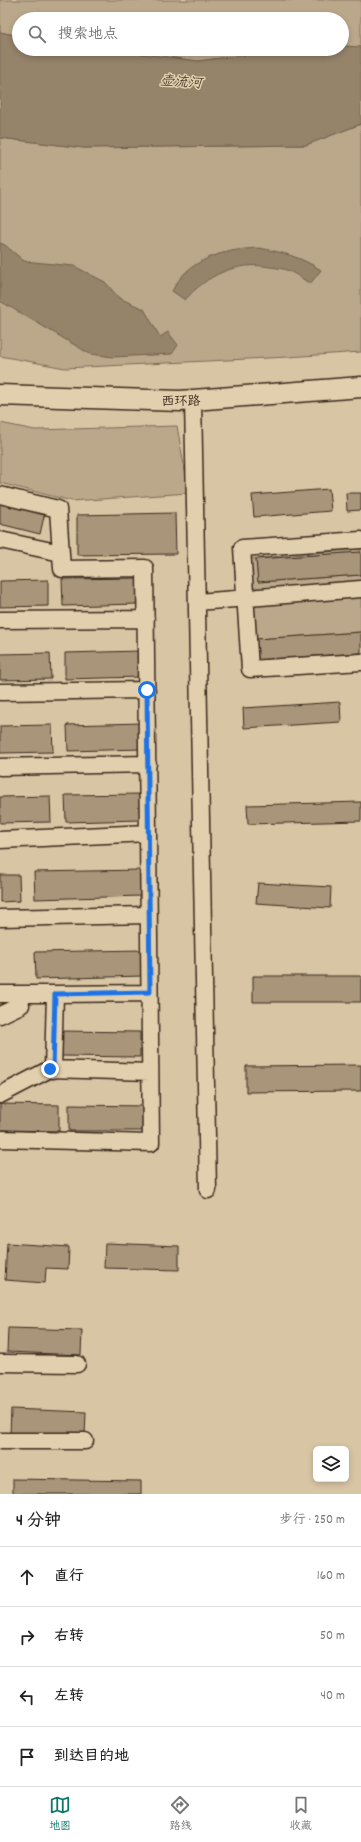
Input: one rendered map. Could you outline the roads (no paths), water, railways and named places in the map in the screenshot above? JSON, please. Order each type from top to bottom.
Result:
[{"type":"main road","name":"西环路","points":[[0,395],[180,402],[361,387]]},
{"type":"street","points":[[193,400],[208,1190]]},
{"type":"street","points":[[0,495],[58,510],[62,569],[145,568],[150,992],[150,1143],[0,1139]]},
{"type":"street","points":[[0,540],[61,553]]},
{"type":"street","points":[[361,540],[242,548],[250,669],[361,662]]},
{"type":"street","points":[[197,602],[361,589]]},
{"type":"street","points":[[0,620],[146,619]]},
{"type":"street","points":[[0,692],[147,690]]},
{"type":"street","points":[[0,767],[148,764]]},
{"type":"street","points":[[0,840],[148,833]]},
{"type":"street","points":[[0,918],[149,915]]},
{"type":"street","points":[[0,994],[150,992]]},
{"type":"street","points":[[53,1070],[55,994]]},
{"type":"street","points":[[0,1015],[21,1005]]},
{"type":"street","points":[[0,1094],[50,1069],[150,1072]]},
{"type":"street","points":[[0,1363],[77,1364]]},
{"type":"street","points":[[0,1441],[85,1441]]},
{"type":"water","name":"壶流河","points":[[0,32],[12,35],[12,56],[158,56],[198,61],[236,56],[349,56],[349,46],[361,47],[361,124],[306,145],[84,148],[0,138]]},
{"type":"water","points":[[0,243],[5,245],[24,261],[74,266],[105,282],[119,298],[144,309],[160,337],[168,332],[178,345],[172,354],[113,357],[90,354],[0,301]]},
{"type":"water","points":[[259,248],[276,251],[291,256],[321,270],[310,284],[284,269],[245,266],[234,268],[213,277],[203,283],[185,300],[172,291],[185,273],[203,260],[231,251]]}]
